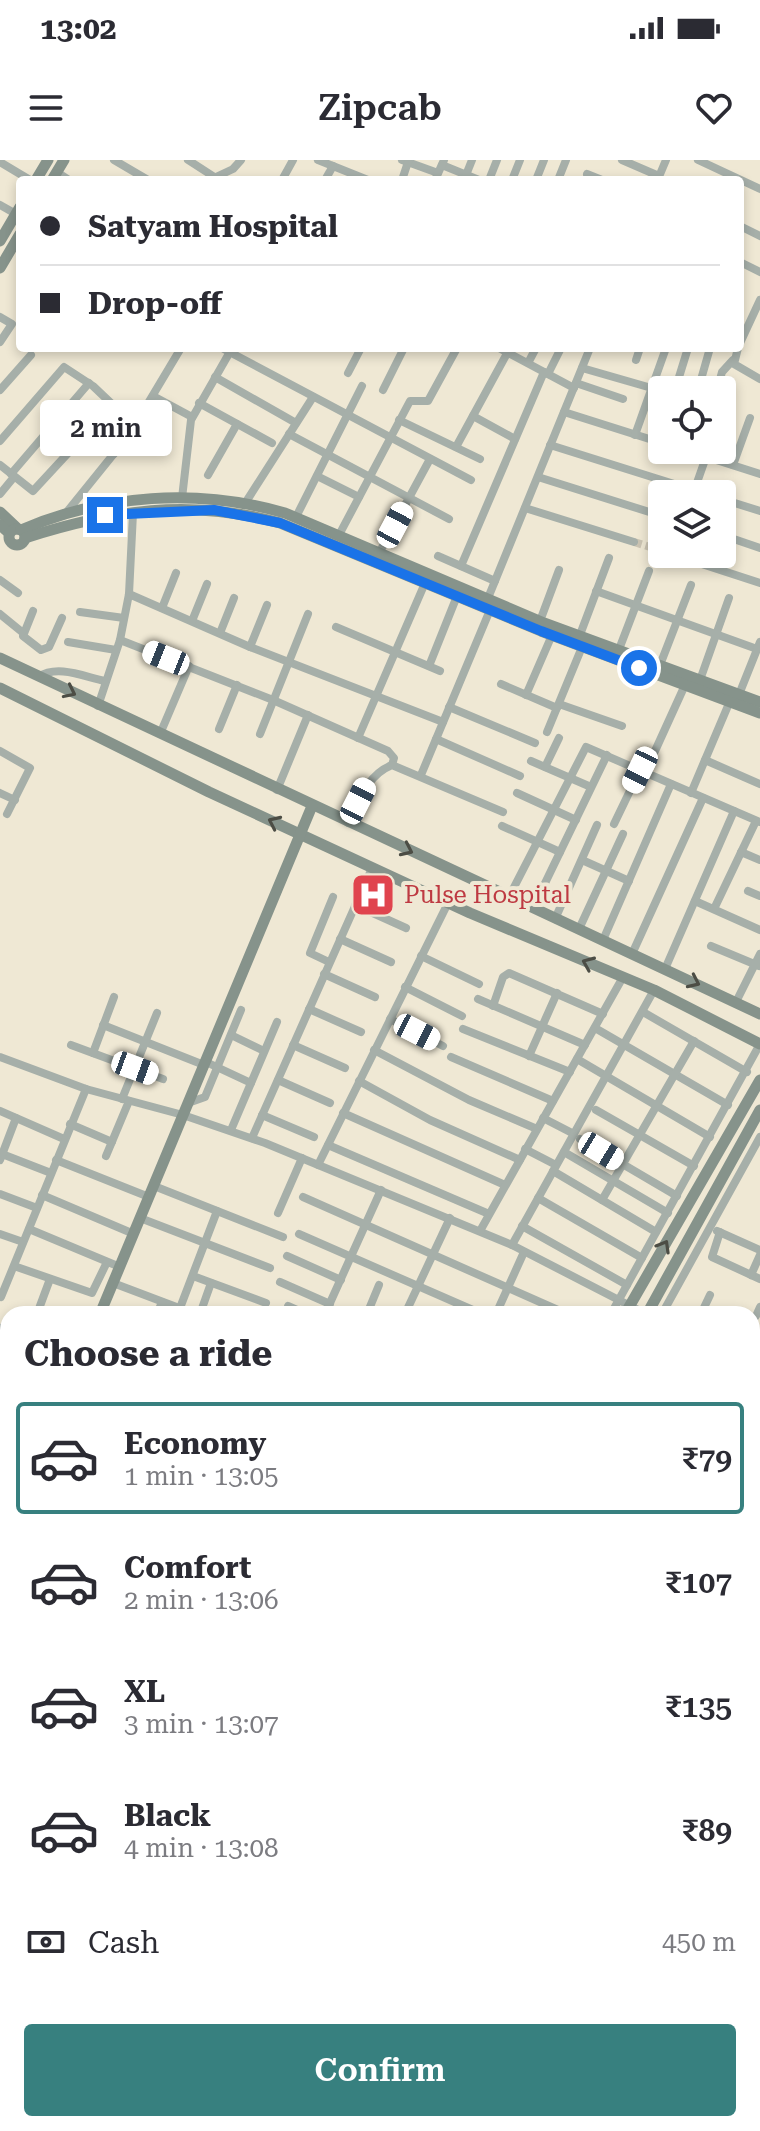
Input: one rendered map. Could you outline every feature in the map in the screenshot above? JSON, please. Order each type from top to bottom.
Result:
[{"type":"street","points":[[54,176],[64,160]]},
{"type":"street","points":[[114,160],[141,176]]},
{"type":"street","points":[[188,160],[214,176]]},
{"type":"street","points":[[221,176],[241,160]]},
{"type":"street","points":[[318,160],[357,176]]},
{"type":"street","points":[[345,171],[349,160]]},
{"type":"street","points":[[405,161],[463,176],[472,160]]},
{"type":"street","points":[[622,160],[655,176]]},
{"type":"street","points":[[698,160],[734,176]]},
{"type":"street","points":[[719,170],[723,160]]},
{"type":"street","points":[[0,162],[26,176]]},
{"type":"street","points":[[327,176],[333,166]]},
{"type":"street","points":[[587,174],[592,176]]},
{"type":"street","points":[[0,241],[16,213]]},
{"type":"street","points":[[0,268],[16,241]]},
{"type":"street","points":[[744,334],[760,300]]},
{"type":"street","points":[[0,317],[12,324],[0,342]]},
{"type":"street","points":[[750,320],[760,325]]},
{"type":"street","points":[[66,513],[135,426],[179,352]]},
{"type":"street","points":[[182,498],[192,417],[227,352]]},
{"type":"street","points":[[233,352],[389,439],[471,480]]},
{"type":"street","points":[[348,373],[359,352]]},
{"type":"street","points":[[383,390],[402,352]]},
{"type":"street","points":[[339,535],[412,398],[428,401],[455,352]]},
{"type":"street","points":[[456,447],[508,352]]},
{"type":"street","points":[[512,352],[546,373],[623,399]]},
{"type":"street","points":[[528,363],[534,352]]},
{"type":"street","points":[[461,566],[515,439],[559,352]]},
{"type":"street","points":[[421,775],[495,581],[588,352]]},
{"type":"street","points":[[636,360],[639,352]]},
{"type":"street","points":[[661,376],[665,352]]},
{"type":"street","points":[[679,376],[687,352]]},
{"type":"street","points":[[702,376],[709,352]]},
{"type":"street","points":[[721,376],[736,352]]},
{"type":"street","points":[[0,390],[31,355]]},
{"type":"street","points":[[733,360],[738,368],[760,379]]},
{"type":"street","points":[[0,441],[61,368],[68,369],[89,383],[135,426]]},
{"type":"street","points":[[582,368],[648,387]]},
{"type":"street","points":[[215,377],[296,423]]},
{"type":"street","points":[[0,494],[89,383]]},
{"type":"street","points":[[296,517],[362,386]]},
{"type":"street","points":[[153,396],[192,417]]},
{"type":"street","points":[[242,508],[313,397]]},
{"type":"street","points":[[199,403],[272,443]]},
{"type":"street","points":[[635,435],[648,410]]},
{"type":"street","points":[[564,412],[648,439]]},
{"type":"street","points":[[473,416],[515,439]]},
{"type":"street","points":[[750,418],[733,465],[760,474]]},
{"type":"street","points":[[399,420],[480,459]]},
{"type":"street","points":[[78,423],[114,454]]},
{"type":"street","points":[[208,475],[237,424]]},
{"type":"street","points":[[289,434],[449,519]]},
{"type":"street","points":[[550,445],[657,480]]},
{"type":"street","points":[[0,465],[33,491],[70,451]]},
{"type":"street","points":[[378,557],[430,459]]},
{"type":"street","points":[[317,476],[359,497]]},
{"type":"street","points":[[538,477],[648,512]]},
{"type":"street","points":[[10,535],[66,513],[104,503],[182,498],[296,517],[339,535],[425,583],[540,621],[579,642]]},
{"type":"street","points":[[736,503],[760,511]]},
{"type":"street","points":[[10,535],[87,518],[242,508],[378,557],[552,635],[660,665],[700,680],[760,713]]},
{"type":"street","points":[[525,508],[634,542]]},
{"type":"street","points":[[0,512],[10,535]]},
{"type":"street","points":[[98,706],[120,640],[129,594],[133,513]]},
{"type":"street","points":[[736,540],[760,548]]},
{"type":"street","points":[[438,556],[495,581]]},
{"type":"street","points":[[547,732],[609,558]]},
{"type":"street","points":[[714,568],[760,583]]},
{"type":"street","points":[[540,621],[559,570]]},
{"type":"street","points":[[618,655],[649,571]]},
{"type":"street","points":[[162,608],[176,573]]},
{"type":"street","points":[[0,580],[18,593]]},
{"type":"street","points":[[358,738],[425,583]]},
{"type":"street","points":[[192,621],[207,584]]},
{"type":"street","points":[[660,665],[691,585]]},
{"type":"street","points":[[596,591],[716,635],[758,646],[691,793]]},
{"type":"street","points":[[129,594],[250,647],[443,722]]},
{"type":"street","points":[[429,666],[457,596]]},
{"type":"street","points":[[220,633],[234,598]]},
{"type":"street","points":[[700,680],[729,598]]},
{"type":"street","points":[[250,647],[267,605]]},
{"type":"street","points":[[22,632],[33,611]]},
{"type":"street","points":[[80,612],[124,618]]},
{"type":"street","points":[[0,614],[22,632],[26,640],[46,650],[62,618]]},
{"type":"street","points":[[260,734],[308,614]]},
{"type":"street","points":[[336,627],[440,671]]},
{"type":"street","points":[[526,695],[552,635]]},
{"type":"street","points":[[120,640],[273,700],[391,753],[392,765]]},
{"type":"street","points":[[68,642],[116,650]]},
{"type":"street","points":[[618,655],[685,685],[735,700],[760,702]]},
{"type":"street","points":[[0,658],[760,1014]]},
{"type":"street","points":[[160,734],[189,666]]},
{"type":"street","points":[[39,677],[47,671],[58,671],[105,681]]},
{"type":"street","points":[[501,684],[622,726]]},
{"type":"street","points":[[219,729],[237,685]]},
{"type":"street","points":[[655,751],[685,685]]},
{"type":"street","points":[[0,688],[372,868],[654,990],[760,1044],[615,1306]]},
{"type":"street","points":[[449,707],[535,743]]},
{"type":"street","points":[[277,790],[308,715]]},
{"type":"street","points":[[545,767],[559,738]]},
{"type":"street","points":[[436,739],[520,776]]},
{"type":"street","points":[[509,897],[584,748],[607,755],[758,822],[714,909]]},
{"type":"street","points":[[0,751],[30,768],[7,814]]},
{"type":"street","points":[[533,908],[607,755]]},
{"type":"street","points":[[705,760],[760,784]]},
{"type":"street","points":[[531,761],[591,787]]},
{"type":"street","points":[[348,823],[375,775],[392,765],[503,812]]},
{"type":"street","points":[[614,824],[640,770]]},
{"type":"street","points":[[603,940],[671,784]]},
{"type":"street","points":[[0,793],[15,800]]},
{"type":"street","points":[[517,793],[576,820]]},
{"type":"street","points":[[632,954],[703,798]]},
{"type":"street","points":[[103,1306],[312,806]]},
{"type":"street","points":[[665,969],[734,811]]},
{"type":"street","points":[[555,919],[597,825]]},
{"type":"street","points":[[502,826],[560,852]]},
{"type":"street","points":[[579,929],[623,834]]},
{"type":"street","points":[[741,852],[760,860]]},
{"type":"street","points":[[582,860],[629,881]]},
{"type":"street","points":[[252,1138],[372,868]]},
{"type":"street","points":[[748,891],[760,896]]},
{"type":"street","points":[[329,962],[310,953],[333,897]]},
{"type":"street","points":[[695,901],[760,930]]},
{"type":"street","points":[[318,1165],[448,903]]},
{"type":"street","points":[[355,905],[406,928]]},
{"type":"street","points":[[340,939],[391,962]]},
{"type":"street","points":[[711,946],[758,965]]},
{"type":"street","points":[[736,1002],[758,965],[760,954]]},
{"type":"street","points":[[421,956],[479,984]]},
{"type":"street","points":[[493,1006],[505,973],[603,1014]]},
{"type":"street","points":[[324,974],[375,997]]},
{"type":"street","points":[[480,1231],[623,977]]},
{"type":"street","points":[[405,987],[462,1016]]},
{"type":"street","points":[[512,1245],[564,1152],[577,1137],[654,990]]},
{"type":"street","points":[[529,1056],[557,993]]},
{"type":"street","points":[[93,1053],[114,997]]},
{"type":"street","points":[[478,999],[585,1045]]},
{"type":"street","points":[[309,1009],[361,1032]]},
{"type":"street","points":[[188,1103],[205,1097],[241,1010]]},
{"type":"street","points":[[643,1012],[747,1072]]},
{"type":"street","points":[[106,1156],[157,1013]]},
{"type":"street","points":[[390,1019],[443,1046]]},
{"type":"street","points":[[231,1130],[277,1022]]},
{"type":"street","points":[[103,1025],[217,1067],[251,1083]]},
{"type":"street","points":[[595,1028],[728,1105]]},
{"type":"street","points":[[463,1029],[570,1072]]},
{"type":"street","points":[[231,1035],[264,1051]]},
{"type":"street","points":[[602,1200],[694,1041]]},
{"type":"street","points":[[71,1045],[163,1079]]},
{"type":"street","points":[[293,1045],[345,1068]]},
{"type":"street","points":[[374,1050],[469,1100],[537,1129]]},
{"type":"street","points":[[0,1057],[86,1089],[183,1115],[252,1138],[512,1245],[624,1306]]},
{"type":"street","points":[[451,1057],[553,1101]]},
{"type":"street","points":[[577,1059],[710,1137]]},
{"type":"street","points":[[278,1080],[330,1103]]},
{"type":"street","points":[[630,1306],[760,1080]]},
{"type":"street","points":[[359,1081],[430,1120],[520,1160]]},
{"type":"street","points":[[1,1297],[4,1277],[14,1266],[86,1089]]},
{"type":"street","points":[[596,1110],[694,1166]]},
{"type":"street","points":[[666,1306],[760,1110]]},
{"type":"street","points":[[0,1111],[64,1139]]},
{"type":"street","points":[[343,1113],[505,1185]]},
{"type":"street","points":[[262,1115],[314,1137]]},
{"type":"street","points":[[16,1118],[2,1153],[51,1173]]},
{"type":"street","points":[[543,1118],[677,1196]]},
{"type":"street","points":[[70,1124],[112,1142]]},
{"type":"street","points":[[652,1306],[760,1137]]},
{"type":"street","points":[[328,1145],[489,1214]]},
{"type":"street","points":[[525,1149],[656,1232]]},
{"type":"street","points":[[564,1152],[668,1213]]},
{"type":"street","points":[[278,1213],[302,1158]]},
{"type":"street","points":[[56,1160],[217,1211],[283,1237]]},
{"type":"street","points":[[329,1306],[381,1190]]},
{"type":"street","points":[[0,1194],[37,1208]]},
{"type":"street","points":[[42,1195],[134,1234]]},
{"type":"street","points":[[303,1197],[550,1306]]},
{"type":"street","points":[[538,1198],[642,1258]]},
{"type":"street","points":[[181,1306],[217,1211]]},
{"type":"street","points":[[140,1218],[270,1268]]},
{"type":"street","points":[[412,1306],[418,1286],[450,1218]]},
{"type":"street","points":[[704,1225],[720,1232],[760,1252],[756,1277],[712,1257],[720,1232]]},
{"type":"street","points":[[522,1226],[627,1285]]},
{"type":"street","points":[[29,1229],[120,1267]]},
{"type":"street","points":[[0,1234],[23,1242]]},
{"type":"street","points":[[299,1234],[464,1306]]},
{"type":"street","points":[[500,1306],[524,1252]]},
{"type":"street","points":[[287,1256],[341,1280]]},
{"type":"street","points":[[14,1266],[92,1293],[107,1262]]},
{"type":"street","points":[[193,1276],[266,1303]]},
{"type":"street","points":[[40,1306],[50,1279]]},
{"type":"street","points":[[280,1282],[320,1306]]},
{"type":"street","points":[[113,1283],[174,1306]]},
{"type":"street","points":[[201,1306],[211,1283]]},
{"type":"street","points":[[370,1306],[379,1285]]},
{"type":"street","points":[[705,1306],[710,1295]]},
{"type":"street","points":[[160,1306],[162,1302]]},
{"type":"tunnel","points":[[634,542],[648,546]]},
{"type":"place","name":"Pulse Hospital","points":[[373,895]]},
{"type":"route","points":[[105,515],[214,510],[280,523],[639,668]]}]
